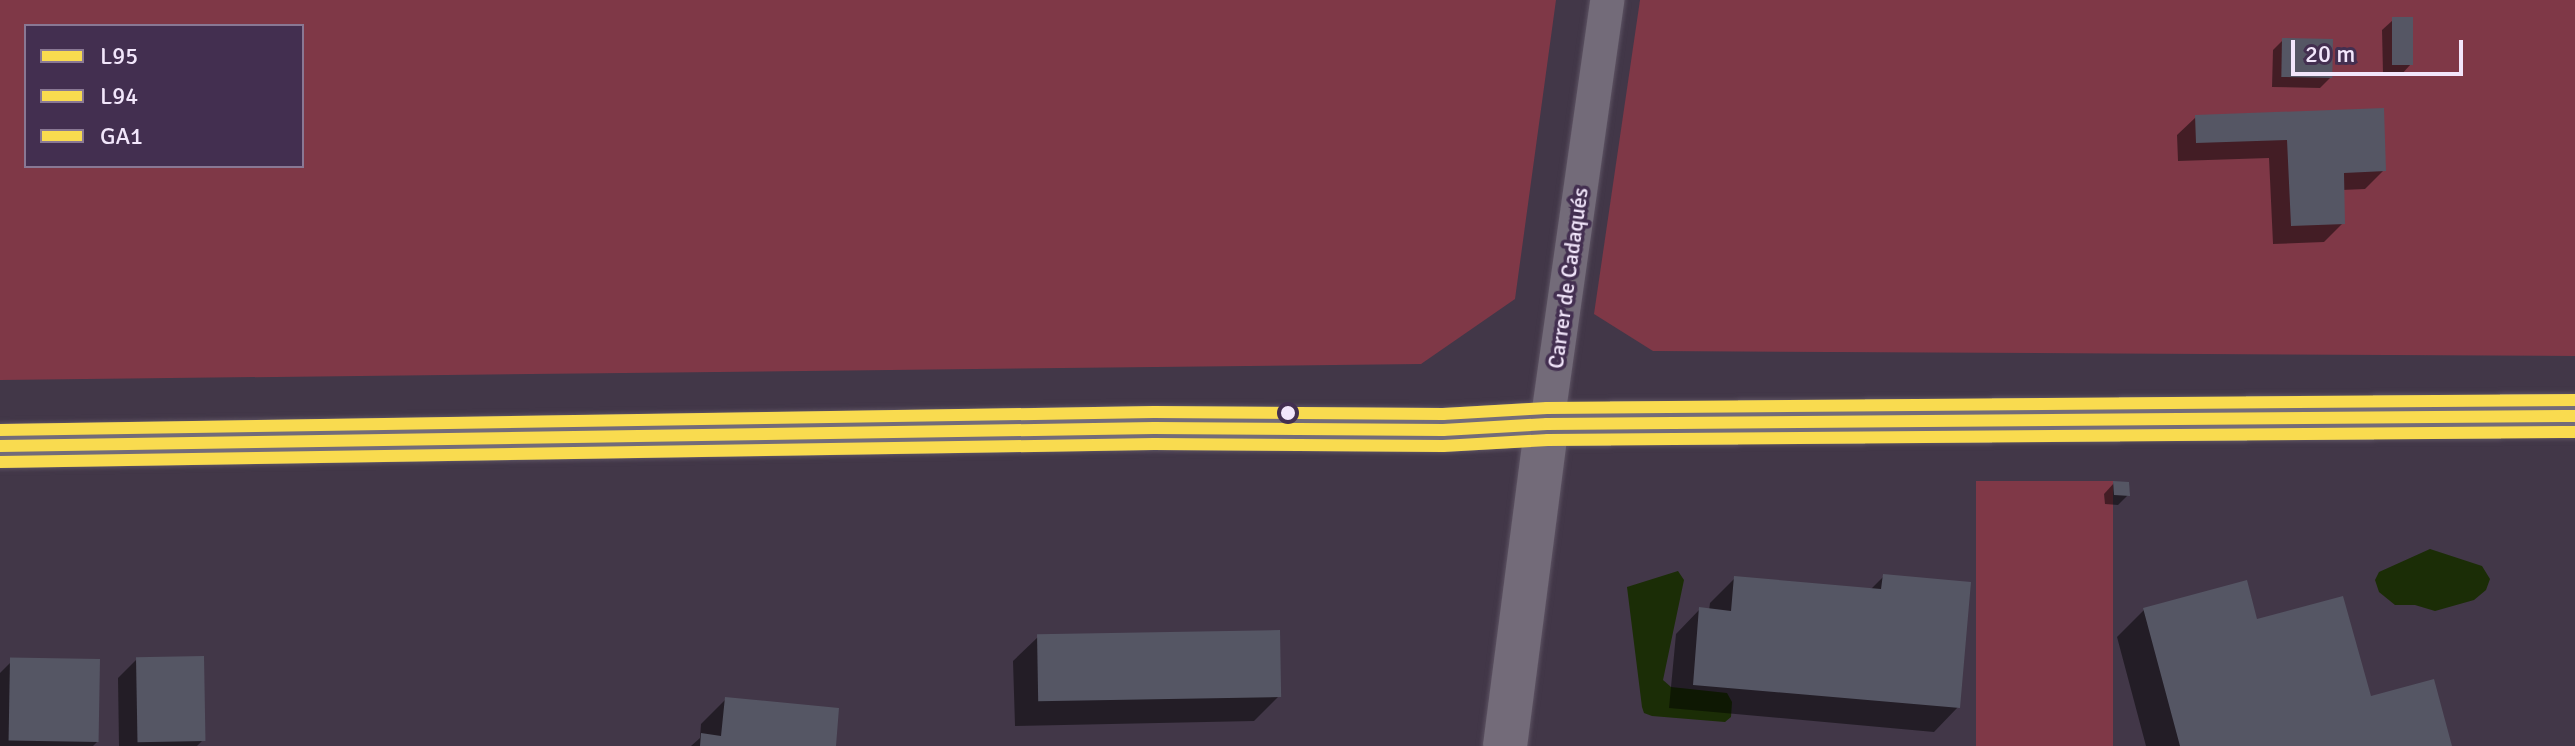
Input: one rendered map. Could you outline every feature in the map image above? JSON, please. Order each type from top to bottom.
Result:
[{"type":"street","name":"Carrer de Cadaqués","points":[[1505,746],[1607,0]]},
{"type":"street","points":[[0,446],[1154,428],[1443,430],[1547,424],[2575,416]]},
{"type":"shaded area","points":[[0,0],[1556,0],[1515,299],[1421,364],[0,380]]},
{"type":"shaded area","points":[[1640,0],[2575,0],[2575,356],[1653,351],[1594,314]]},
{"type":"shaded area","points":[[1976,481],[2113,481],[2113,746],[1976,746]]},
{"type":"shaded area","points":[[2430,549],[2482,566],[2490,579],[2486,590],[2474,600],[2435,611],[2415,605],[2395,605],[2379,592],[2375,580],[2379,572]]},
{"type":"shaded area","points":[[1678,571],[1684,580],[1663,680],[1671,687],[1727,693],[1732,702],[1731,717],[1725,722],[1652,716],[1644,713],[1642,707],[1627,587]]},
{"type":"building","points":[[2392,17],[2413,17],[2413,65],[2392,65]]},
{"type":"building","points":[[2282,38],[2333,39],[2332,78],[2281,77]]},
{"type":"building","points":[[2384,108],[2386,171],[2344,173],[2345,224],[2291,226],[2287,140],[2196,143],[2195,115]]},
{"type":"building","points":[[2113,481],[2129,482],[2130,496],[2114,495]]},
{"type":"building","points":[[1883,574],[1971,582],[1960,708],[1693,685],[1699,607],[1731,611],[1734,576],[1881,589]]},
{"type":"building","points":[[2247,580],[2257,619],[2343,596],[2371,696],[2434,679],[2452,746],[2180,746],[2143,608]]},
{"type":"building","points":[[1280,630],[1281,697],[1038,701],[1037,634]]},
{"type":"building","points":[[204,656],[205,741],[137,742],[136,657]]},
{"type":"building","points":[[10,657],[100,659],[99,742],[9,740]]},
{"type":"building","points":[[725,697],[839,708],[836,746],[700,746],[701,733],[721,736]]},
{"type":"transit line","name":"GA1","points":[[0,430],[1154,412],[1443,414],[1547,408],[2575,400]]},
{"type":"transit line","name":"L95","points":[[0,446],[1154,428],[1443,430],[1547,424],[2575,416]]},
{"type":"transit line","name":"L94","points":[[0,462],[1154,444],[1443,446],[1548,440],[2575,432]]}]
